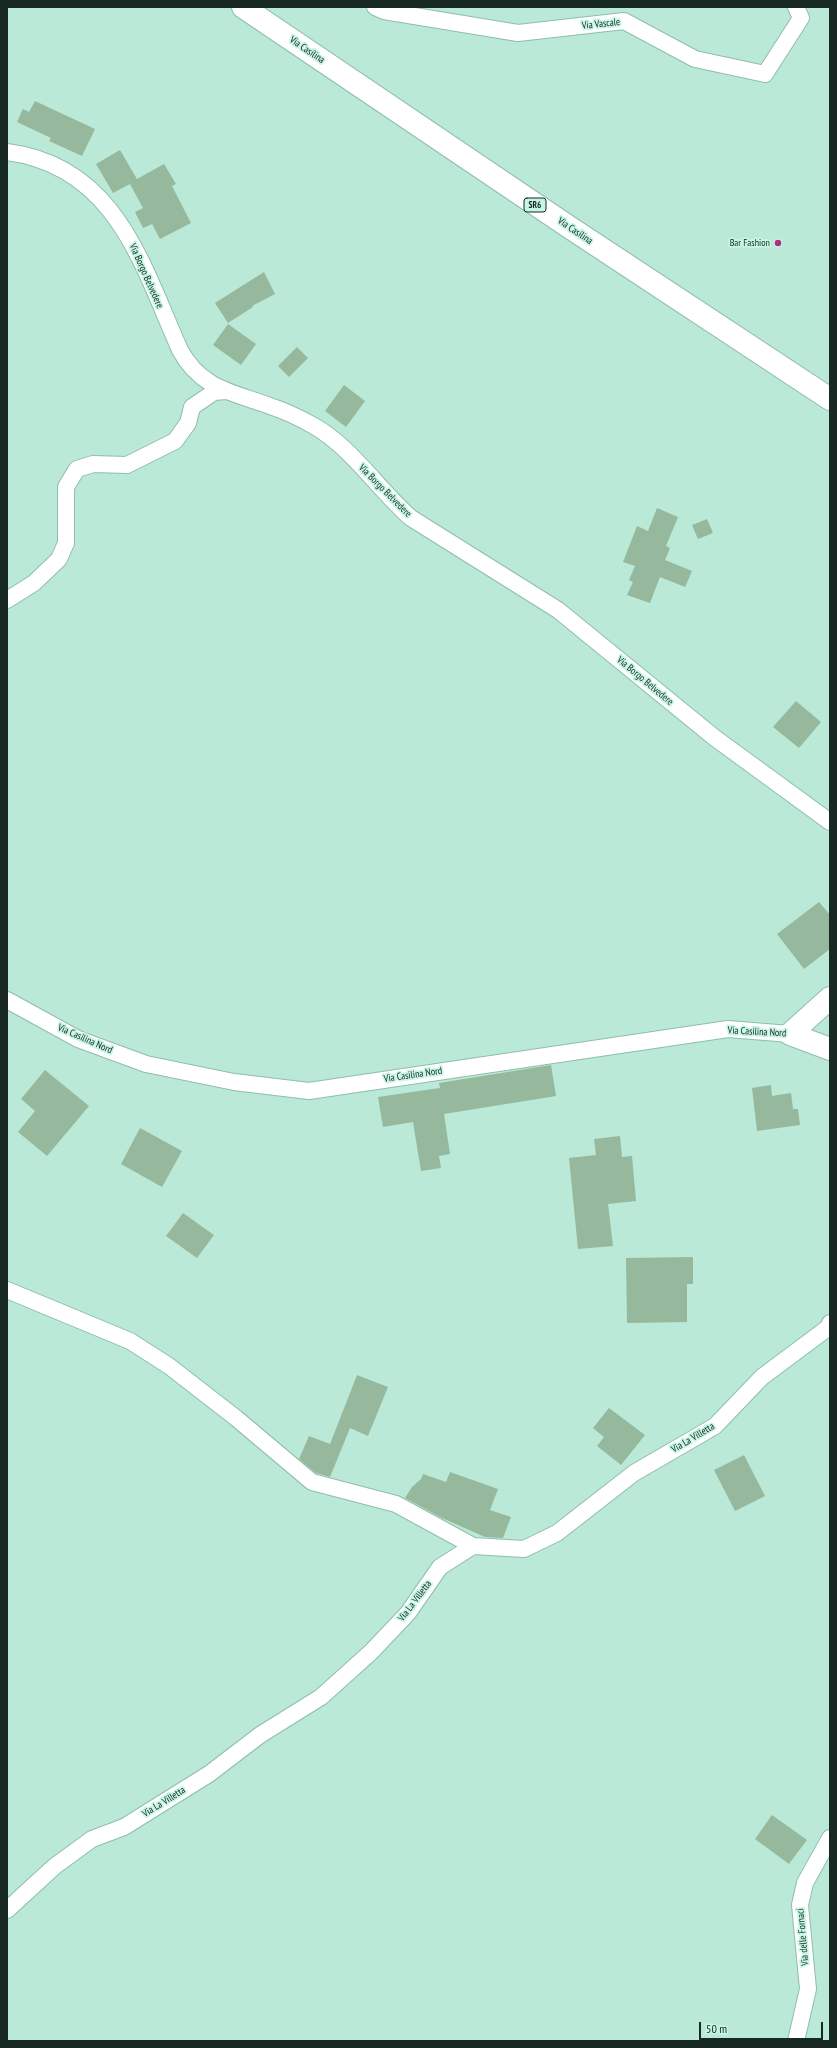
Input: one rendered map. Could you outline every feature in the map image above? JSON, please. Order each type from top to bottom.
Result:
[{"type":"main road","name":"Via Casilina","points":[[243,7],[569,227],[830,399]]},
{"type":"main road","points":[[790,1034],[830,998]]},
{"type":"main road","name":"Via Casilina Nord","points":[[790,1034],[830,1049]]},
{"type":"street","name":"Via Vascale","points":[[375,7],[384,12],[518,33],[624,21],[695,59],[765,74],[801,18],[796,7]]},
{"type":"street","name":"Via Borgo Belvedere","points":[[7,152],[31,158],[58,168],[81,182],[103,200],[128,235],[183,356],[198,374],[226,391],[275,408],[314,426],[328,435],[390,499],[411,518],[558,610],[720,742],[830,822]]},
{"type":"street","points":[[7,600],[34,583],[58,559],[66,543],[66,487],[77,469],[93,464],[127,465],[175,441],[188,424],[192,407],[214,392],[226,391]]},
{"type":"street","name":"Via Casilina Nord","points":[[7,1000],[78,1039],[146,1064],[234,1082],[309,1091],[728,1030],[790,1034]]},
{"type":"street","points":[[7,1290],[130,1341],[168,1366],[236,1418],[312,1482],[396,1504],[473,1546]]},
{"type":"street","name":"Via La Villetta","points":[[7,1910],[55,1866],[92,1839],[124,1826],[203,1779],[260,1734],[321,1697],[370,1652],[408,1613],[440,1567],[473,1546],[524,1549],[557,1533],[634,1473],[715,1426],[762,1377],[830,1326]]},
{"type":"street","name":"Via delle Fornaci","points":[[796,2041],[808,1989],[800,1905],[805,1883],[830,1838]]},
{"type":"building","points":[[35,101],[95,129],[82,156],[49,141],[51,138],[17,122],[23,109],[29,112]]},
{"type":"building","points":[[120,150],[137,179],[164,164],[176,184],[172,186],[191,223],[160,239],[152,224],[143,228],[135,212],[143,208],[130,184],[113,193],[96,164]]},
{"type":"building","points":[[264,272],[275,294],[252,306],[253,307],[228,323],[215,303]]},
{"type":"building","points":[[228,324],[256,344],[241,365],[213,345]]},
{"type":"building","points":[[297,347],[308,358],[289,377],[278,366]]},
{"type":"building","points":[[344,385],[365,401],[346,427],[325,411]]},
{"type":"building","points":[[657,508],[678,517],[666,546],[670,548],[665,560],[692,571],[685,587],[660,577],[650,603],[627,595],[633,582],[629,580],[635,566],[623,562],[637,526],[648,531]]},
{"type":"building","points":[[707,519],[713,533],[698,539],[692,525]]},
{"type":"building","points":[[796,701],[821,722],[799,748],[773,727]]},
{"type":"building","points":[[819,902],[830,915],[830,949],[804,969],[777,934]]},
{"type":"building","points":[[551,1065],[556,1096],[444,1114],[450,1154],[439,1156],[441,1168],[421,1171],[413,1122],[383,1127],[378,1097],[440,1088],[439,1083]]},
{"type":"building","points":[[45,1070],[89,1106],[47,1156],[18,1132],[35,1111],[21,1099]]},
{"type":"building","points":[[771,1085],[772,1096],[791,1093],[793,1109],[798,1109],[800,1125],[757,1131],[752,1088]]},
{"type":"building","points":[[140,1128],[182,1151],[162,1187],[121,1164]]},
{"type":"building","points":[[620,1136],[622,1157],[632,1156],[636,1201],[608,1204],[613,1246],[578,1249],[569,1158],[596,1155],[594,1139]]},
{"type":"building","points":[[183,1213],[214,1235],[197,1258],[166,1236]]},
{"type":"building","points":[[693,1257],[693,1284],[687,1284],[687,1322],[627,1323],[626,1258]]},
{"type":"building","points":[[357,1375],[388,1387],[368,1436],[350,1428],[330,1477],[316,1473],[299,1459],[309,1436],[330,1444]]},
{"type":"building","points":[[609,1408],[645,1435],[621,1465],[597,1446],[604,1437],[593,1428]]},
{"type":"building","points":[[744,1455],[765,1496],[735,1511],[714,1470]]},
{"type":"building","points":[[450,1472],[498,1489],[490,1510],[511,1517],[503,1538],[485,1537],[442,1518],[405,1498],[412,1487],[421,1479],[423,1474],[446,1482]]},
{"type":"building","points":[[772,1815],[807,1840],[789,1864],[755,1839]]},
{"type":"place","name":"Bar Fashion","points":[[778,243]]}]
